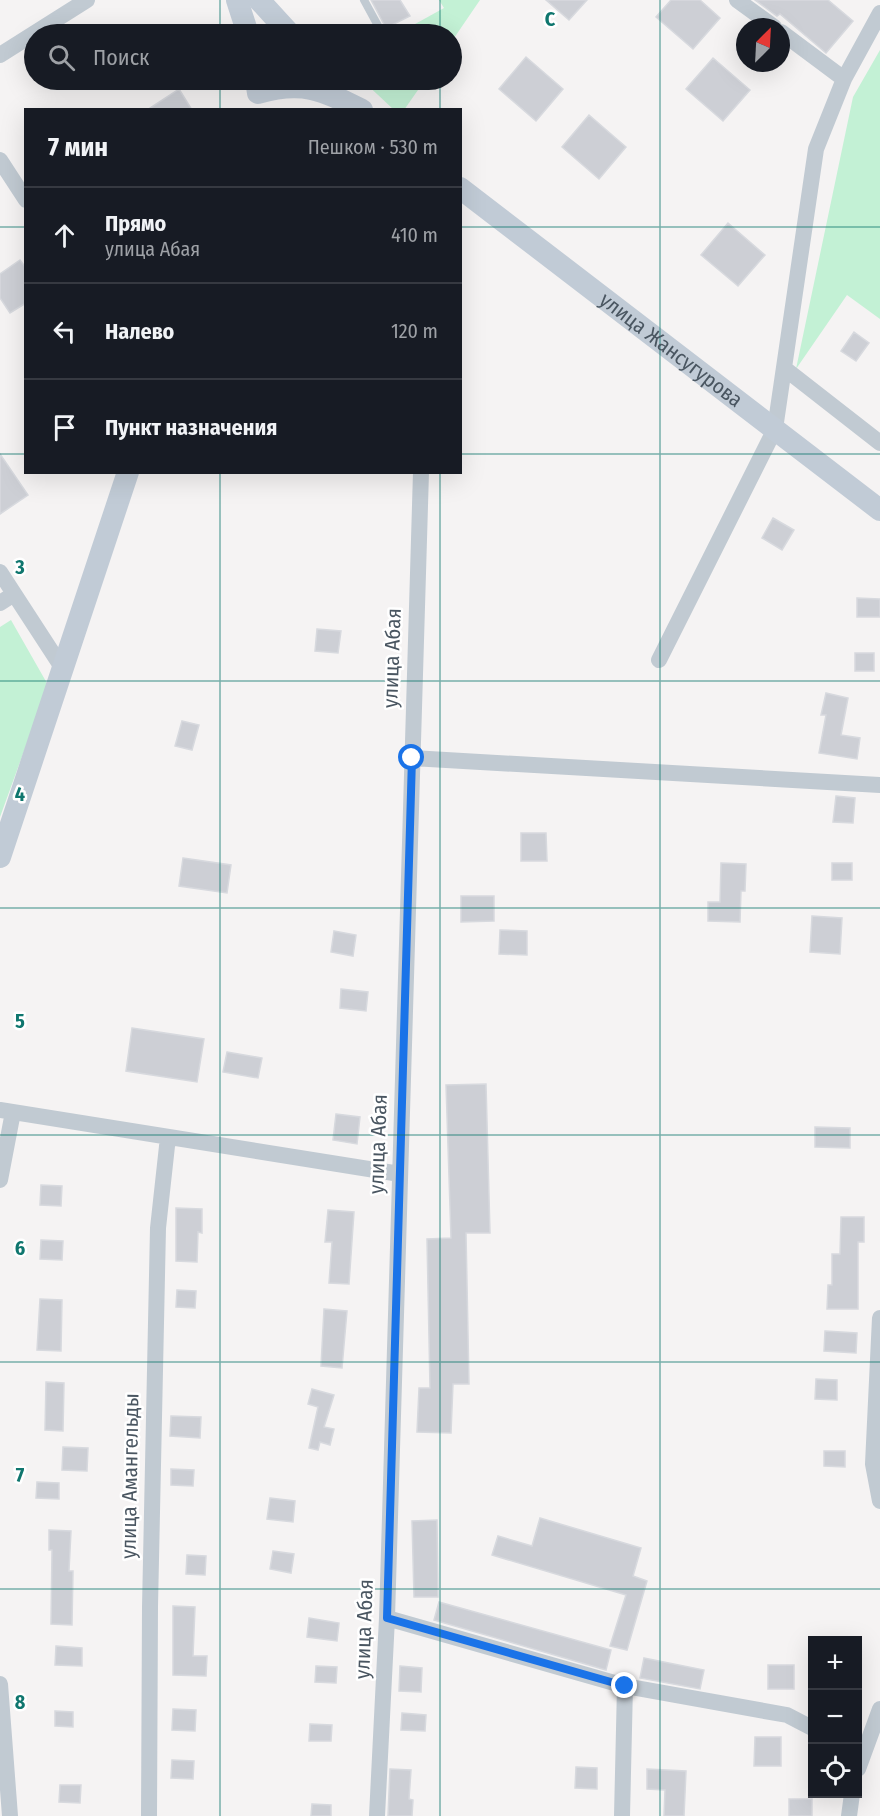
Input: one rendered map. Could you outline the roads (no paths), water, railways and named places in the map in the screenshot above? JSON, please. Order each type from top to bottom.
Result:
[{"type":"main road","points":[[237,0],[245,24]]},
{"type":"main road","points":[[259,0],[277,24]]},
{"type":"main road","points":[[318,90],[358,108]]},
{"type":"main road","points":[[346,90],[365,108]]},
{"type":"main road","name":"улица Жансугурова","points":[[462,190],[880,510]]},
{"type":"main road","points":[[0,858],[127,474]]},
{"type":"street","points":[[49,24],[87,0]]},
{"type":"street","points":[[738,0],[762,18]]},
{"type":"street","points":[[659,660],[775,429],[816,149],[844,79],[880,13]]},
{"type":"street","points":[[790,39],[844,79]]},
{"type":"street","points":[[0,55],[24,40]]},
{"type":"street","points":[[0,160],[24,197]]},
{"type":"street","points":[[784,368],[880,443]]},
{"type":"street","name":"улица Абая","points":[[377,1816],[387,1618],[421,474]]},
{"type":"street","points":[[0,572],[7,598],[63,669]]},
{"type":"street","points":[[412,758],[880,785]]},
{"type":"street","points":[[0,1180],[7,1111],[400,1174]]},
{"type":"street","name":"улица Амангельды","points":[[149,1816],[150,1595],[158,1228],[168,1137]]},
{"type":"street","points":[[880,1318],[873,1464],[880,1501]]},
{"type":"street","points":[[387,1618],[625,1686],[787,1714],[808,1725]]},
{"type":"street","points":[[0,1684],[10,1816]]},
{"type":"street","points":[[622,1816],[625,1686]]},
{"type":"street","points":[[862,1758],[880,1709]]},
{"type":"street","points":[[849,1816],[851,1798]]},
{"type":"lane","points":[[364,0],[377,24]]}]
